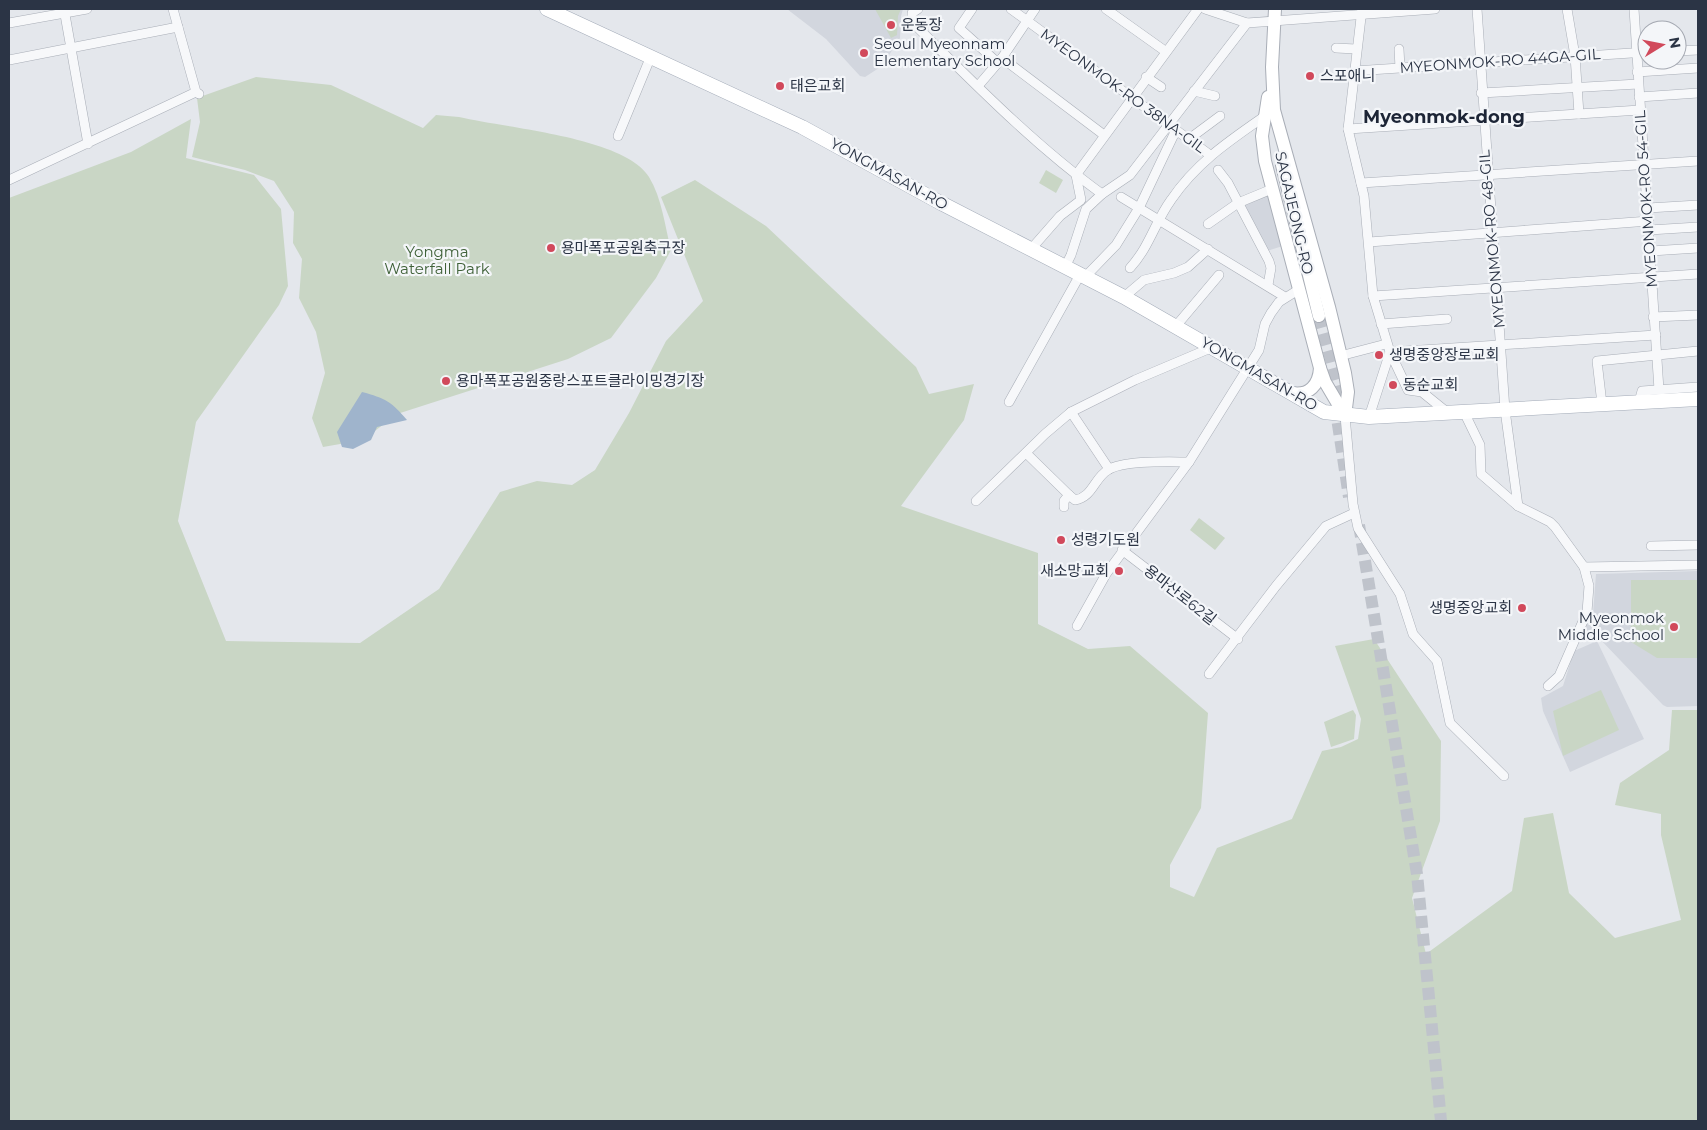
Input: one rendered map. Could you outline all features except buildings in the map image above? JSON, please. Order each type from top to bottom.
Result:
[{"type":"main road","name":"YONGMASAN-RO","points":[[547,9],[802,126],[939,202],[1066,265],[1214,347],[1324,412],[1344,416],[1369,417],[1698,398]]},
{"type":"main road","points":[[1275,9],[1272,75],[1263,149],[1298,290],[1322,373],[1344,416]]},
{"type":"main road","points":[[1268,117],[1345,373],[1348,392],[1344,416]]},
{"type":"main road","name":"SAGAJEONG-RO","points":[[1268,117],[1277,187],[1316,317]]},
{"type":"main road","points":[[1322,373],[1336,383],[1342,380],[1345,373]]},
{"type":"main road","points":[[1292,393],[1302,394],[1310,390],[1322,373]]},
{"type":"street","points":[[9,23],[64,11],[87,9]]},
{"type":"street","points":[[9,180],[198,93],[174,9]]},
{"type":"street","points":[[918,9],[912,13],[912,22],[978,86],[1076,175],[1102,194]]},
{"type":"street","points":[[972,9],[959,28],[1000,61],[1104,134]]},
{"type":"street","name":"MYEONMOK-RO 38NA-GIL","points":[[1011,9],[1210,155]]},
{"type":"street","points":[[978,86],[1000,61],[1035,9]]},
{"type":"street","points":[[1106,9],[1165,51]]},
{"type":"street","points":[[1032,248],[1060,216],[1081,200],[1076,175],[1165,51],[1198,9]]},
{"type":"street","points":[[1205,9],[1248,23],[1274,22],[1362,11],[1435,9]]},
{"type":"street","name":"MYEONMOK-RO 48-GIL","points":[[1477,9],[1481,93],[1506,410],[1518,506]]},
{"type":"street","points":[[1567,9],[1575,56],[1579,114]]},
{"type":"street","name":"MYEONMOK-RO 54-GIL","points":[[1634,9],[1659,390]]},
{"type":"street","points":[[64,11],[88,144]]},
{"type":"street","points":[[1362,11],[1348,129],[1361,183],[1369,242],[1373,296],[1388,348],[1408,390],[1422,392],[1448,413]]},
{"type":"street","points":[[1009,402],[1084,275],[1116,245],[1139,208],[1172,127],[1194,91],[1248,23]]},
{"type":"street","points":[[9,60],[178,27]]},
{"type":"street","points":[[1336,48],[1356,49]]},
{"type":"street","points":[[1398,48],[1400,68]]},
{"type":"street","name":"MYEONMOK-RO 44GA-GIL","points":[[1354,71],[1636,53]]},
{"type":"street","points":[[618,136],[651,56]]},
{"type":"street","points":[[1637,72],[1698,68]]},
{"type":"street","points":[[1146,77],[1161,88]]},
{"type":"street","points":[[1481,93],[1638,84]]},
{"type":"street","points":[[1194,91],[1215,96]]},
{"type":"street","points":[[1639,97],[1698,93]]},
{"type":"street","points":[[1348,129],[1640,110]]},
{"type":"street","points":[[1189,139],[1220,116]]},
{"type":"street","points":[[1130,268],[1140,257],[1170,200],[1194,171],[1210,155],[1268,117]]},
{"type":"street","points":[[1066,265],[1086,209],[1102,194],[1130,175],[1172,127]]},
{"type":"street","points":[[1361,183],[1698,161]]},
{"type":"street","points":[[1218,170],[1228,183],[1270,264],[1268,286]]},
{"type":"street","points":[[1208,224],[1238,203],[1272,189]]},
{"type":"street","points":[[1121,197],[1285,297]]},
{"type":"street","points":[[1648,208],[1698,205]]},
{"type":"street","points":[[1369,242],[1493,232],[1649,226],[1698,227]]},
{"type":"street","points":[[1651,251],[1698,248]]},
{"type":"street","points":[[1124,297],[1144,280],[1174,273],[1188,267],[1208,249]]},
{"type":"street","points":[[1373,296],[1698,274]]},
{"type":"street","points":[[1176,326],[1220,275]]},
{"type":"street","points":[[1077,626],[1100,584],[1122,550],[1189,462],[1260,350],[1265,324],[1270,313],[1285,297],[1298,290]]},
{"type":"street","points":[[1653,317],[1698,315]]},
{"type":"street","points":[[1380,324],[1447,319]]},
{"type":"street","points":[[1340,356],[1388,348],[1656,335]]},
{"type":"street","points":[[976,501],[1071,412],[1135,380],[1214,347]]},
{"type":"street","points":[[1369,417],[1388,348]]},
{"type":"street","points":[[1602,404],[1597,361],[1651,356],[1658,353],[1698,351]]},
{"type":"street","points":[[1640,402],[1642,391],[1698,387]]},
{"type":"street","points":[[1071,412],[1109,469]]},
{"type":"street","points":[[1464,412],[1480,445],[1481,474],[1518,506],[1550,522],[1584,567],[1589,586],[1587,612],[1559,676],[1548,686]]},
{"type":"street","points":[[1344,416],[1354,513],[1358,528],[1365,543],[1400,594],[1412,633],[1438,661],[1450,723],[1504,776]]},
{"type":"street","points":[[1026,453],[1075,500],[1085,498],[1109,469],[1147,462],[1189,462]]},
{"type":"street","points":[[1064,507],[1064,501],[1069,495]]},
{"type":"street","points":[[1209,674],[1238,639],[1276,586],[1326,526],[1354,513]]},
{"type":"street","points":[[1651,546],[1698,545]]},
{"type":"street","name":"용마산로62길","points":[[1122,550],[1238,639]]},
{"type":"street","points":[[1584,567],[1698,565]]},
{"type":"shaded area","name":"Seoul Myeonnam Elementary School","points":[[787,9],[903,9],[900,38],[882,66],[865,77],[860,76],[826,39]]},
{"type":"shaded area","points":[[1271,191],[1286,245],[1267,251],[1241,204]]},
{"type":"shaded area","points":[[1698,571],[1698,706],[1667,707],[1599,638],[1583,630],[1593,614],[1596,574]]},
{"type":"shaded area","points":[[1597,641],[1644,739],[1570,772],[1543,711],[1541,698],[1563,686],[1574,651]]},
{"type":"green space","name":"운동장","points":[[875,9],[901,9],[898,16],[897,35],[891,38]]},
{"type":"green space","name":"Yongma Waterfall Park","points":[[256,77],[331,85],[423,128],[436,115],[459,117],[562,136],[616,152],[636,163],[649,177],[660,203],[671,250],[656,278],[611,338],[568,359],[397,414],[363,440],[323,447],[312,418],[325,373],[316,332],[299,298],[302,259],[293,243],[294,212],[274,181],[245,170],[192,157],[200,122],[197,98]]},
{"type":"green space","points":[[191,119],[186,158],[254,175],[281,209],[288,286],[279,305],[196,422],[178,521],[226,641],[360,643],[439,589],[500,492],[537,481],[572,485],[595,470],[629,413],[666,341],[703,301],[661,197],[695,180],[766,226],[916,367],[929,394],[974,384],[964,420],[901,506],[1038,553],[1038,624],[1088,649],[1130,646],[1208,713],[1201,808],[1170,865],[1170,887],[1194,897],[1217,848],[1292,819],[1322,751],[1341,747],[1358,739],[1361,719],[1335,646],[1374,639],[1441,741],[1440,821],[1412,898],[1426,954],[1512,891],[1524,818],[1553,813],[1569,893],[1615,938],[1681,920],[1661,835],[1661,814],[1615,805],[1620,783],[1669,750],[1672,710],[1698,710],[1698,1121],[9,1121],[9,198],[131,152]]},
{"type":"green space","points":[[1046,170],[1063,180],[1056,193],[1039,183]]},
{"type":"green space","points":[[1199,518],[1225,538],[1215,550],[1190,530]]},
{"type":"green space","points":[[1631,580],[1698,580],[1698,658],[1657,658],[1631,642]]},
{"type":"green space","points":[[1601,690],[1619,730],[1563,756],[1553,711]]},
{"type":"green space","points":[[1353,710],[1356,715],[1354,739],[1331,747],[1324,722]]},
{"type":"water","points":[[362,392],[377,396],[388,402],[407,420],[377,427],[371,440],[353,449],[342,447],[337,432]]},
{"type":"tunnel","points":[[1319,316],[1340,392],[1343,413]]},
{"type":"tunnel","points":[[1335,405],[1349,497]]},
{"type":"tunnel","points":[[1359,525],[1417,874],[1441,1121]]},
{"type":"place","name":"운동장","points":[[891,25]]},
{"type":"place","name":"Seoul Myeonnam Elementary School","points":[[864,53]]},
{"type":"place","name":"스포애니","points":[[1310,76]]},
{"type":"place","name":"태은교회","points":[[780,86]]},
{"type":"place","name":"용마폭포공원축구장","points":[[551,248]]},
{"type":"place","name":"생명중앙장로교회","points":[[1379,355]]},
{"type":"place","name":"용마폭포공원중랑스포트클라이밍경기장","points":[[446,381]]},
{"type":"place","name":"동순교회","points":[[1393,385]]},
{"type":"place","name":"성령기도원","points":[[1061,540]]},
{"type":"place","name":"새소망교회","points":[[1119,571]]},
{"type":"place","name":"생명중앙교회","points":[[1522,608]]},
{"type":"place","name":"Myeonmok Middle School","points":[[1674,627]]},
{"type":"district","name":"Myeonmok-dong","points":[[1444,117]]}]
